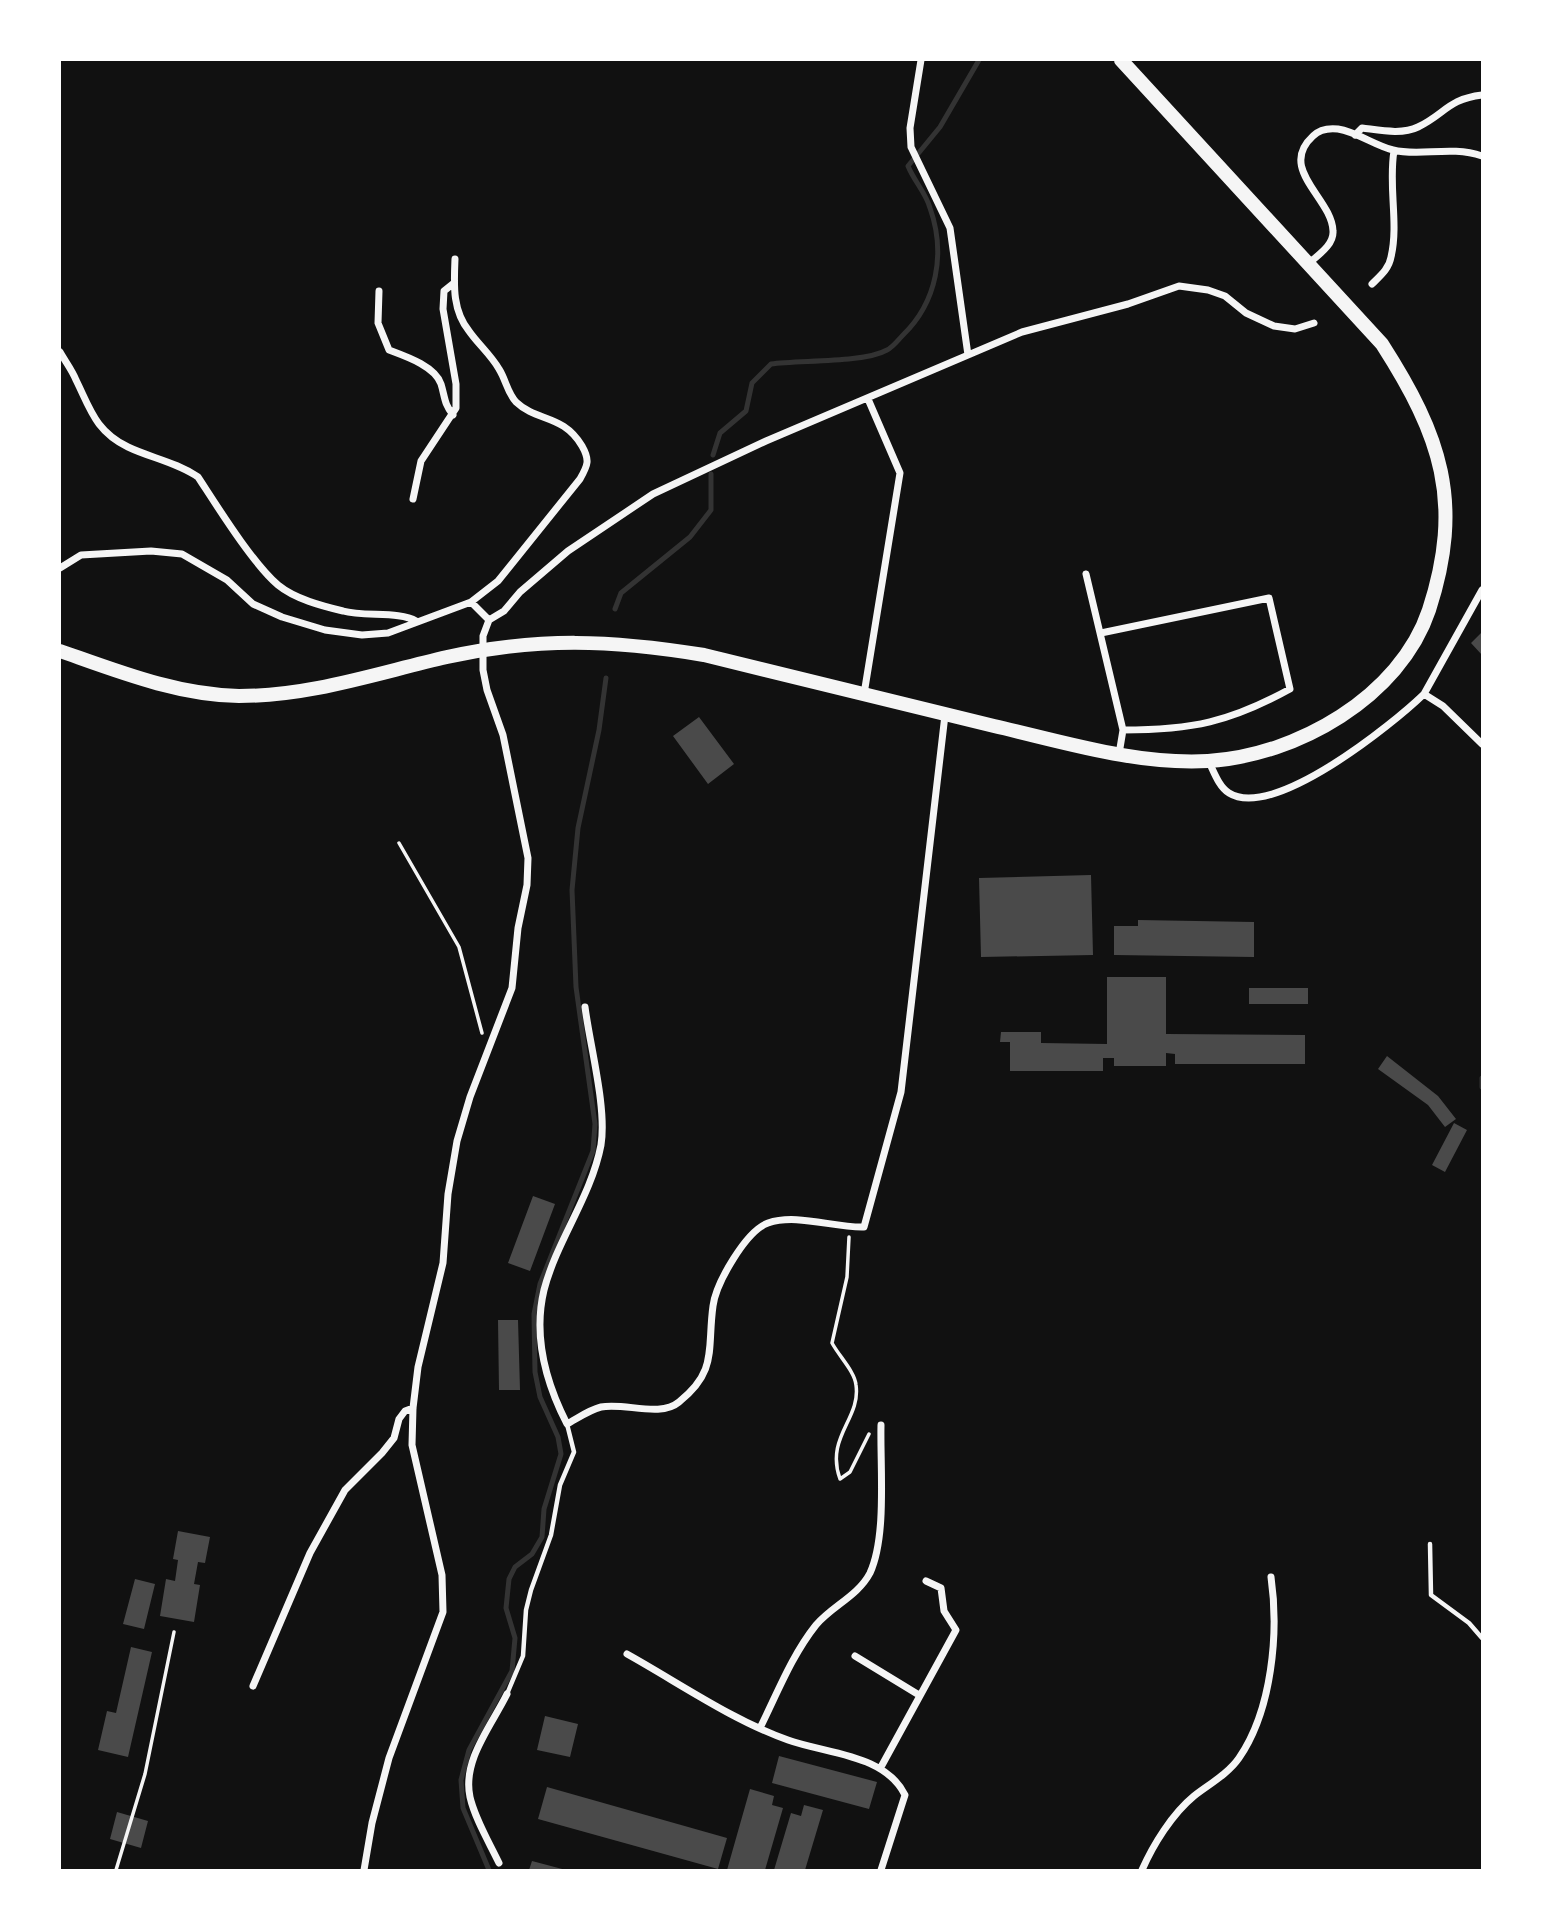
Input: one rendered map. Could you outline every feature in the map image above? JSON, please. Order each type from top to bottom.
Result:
[{"type":"main road","points":[[60,651],[129,676],[184,689],[236,696],[293,694],[482,651],[575,640],[642,645],[704,655],[1119,754],[1209,761],[1270,751],[1320,731],[1364,699],[1406,650],[1425,620],[1440,576],[1446,531],[1446,487],[1435,441],[1413,392],[1382,344],[1121,60]]},
{"type":"street","points":[[921,60],[910,128],[911,147],[950,228],[968,355]]},
{"type":"street","points":[[1354,135],[1362,128],[1395,131],[1418,127],[1461,98],[1482,95]]},
{"type":"street","points":[[1308,264],[1327,248],[1334,234],[1331,219],[1303,175],[1301,158],[1306,142],[1319,131],[1337,129],[1394,151],[1435,149],[1482,156]]},
{"type":"street","points":[[1372,284],[1385,272],[1391,258],[1390,173],[1394,151]]},
{"type":"street","points":[[61,564],[81,555],[109,552],[182,554],[227,580],[253,604],[325,630],[362,635],[388,633],[471,602],[498,581],[558,510],[589,464],[575,434],[551,418],[519,404],[508,393],[499,368],[466,328],[456,306],[455,259]]},
{"type":"street","points":[[413,499],[421,461],[456,408],[456,384],[443,309],[444,291],[454,283]]},
{"type":"street","points":[[364,1871],[372,1823],[389,1758],[412,1691],[432,1647],[445,1595],[412,1445],[413,1408],[418,1367],[443,1263],[448,1194],[457,1141],[470,1097],[512,988],[518,928],[527,885],[528,858],[503,735],[487,690],[482,651],[489,620],[504,611],[520,592],[568,551],[653,495],[766,441],[1033,329],[1128,304],[1179,286],[1208,290],[1225,296],[1246,313],[1274,326],[1295,329],[1314,323]]},
{"type":"street","points":[[379,290],[378,323],[389,350],[411,358],[433,373],[440,381],[445,406],[453,415]]},
{"type":"street","points":[[60,352],[77,381],[89,412],[110,436],[127,447],[185,468],[198,477],[262,568],[278,585],[294,595],[340,611],[368,617],[409,617],[416,621]]},
{"type":"street","points":[[864,694],[901,474],[868,399]]},
{"type":"street","points":[[1086,574],[1123,730],[1119,754]]},
{"type":"street","points":[[1209,761],[1217,780],[1229,794],[1249,798],[1274,794],[1325,770],[1368,741],[1424,694],[1482,590]]},
{"type":"street","points":[[1101,633],[1269,598],[1290,689],[1250,711],[1210,724],[1167,730],[1123,730]]},
{"type":"street","points":[[471,602],[489,620]]},
{"type":"street","points":[[1424,694],[1443,706],[1482,744]]},
{"type":"street","points":[[585,1007],[602,1113],[601,1143],[592,1180],[544,1291],[541,1326],[542,1357],[548,1385],[567,1424],[599,1407],[620,1405],[664,1409],[677,1404],[704,1378],[709,1364],[713,1305],[723,1280],[747,1238],[767,1223],[786,1220],[864,1227],[901,1093],[945,714]]},
{"type":"street","points":[[253,1686],[310,1553],[345,1490],[382,1453],[394,1438],[399,1419],[405,1411],[413,1408]]},
{"type":"street","points":[[761,1728],[792,1663],[817,1624],[860,1587],[869,1574],[876,1556],[879,1525],[881,1425]]},
{"type":"street","points":[[1142,1871],[1165,1831],[1191,1798],[1238,1759],[1249,1737],[1263,1698],[1275,1639],[1271,1577]]},
{"type":"street","points":[[881,1768],[956,1630],[944,1611],[941,1588],[926,1581]]},
{"type":"street","points":[[627,1654],[761,1728],[788,1740],[881,1768],[897,1779],[905,1795],[881,1871]]},
{"type":"street","points":[[855,1656],[919,1695]]},
{"type":"street","points":[[499,1863],[470,1799],[468,1785],[470,1769],[478,1749],[508,1695]]},
{"type":"lane","points":[[508,1695],[523,1656],[526,1609],[531,1590],[551,1535],[560,1485],[574,1452],[567,1424]]},
{"type":"lane","points":[[1430,1544],[1431,1595],[1469,1623],[1482,1638]]},
{"type":"path","points":[[399,843],[459,947],[485,1046]]},
{"type":"path","points":[[849,1227],[847,1278],[832,1343],[856,1382],[857,1399],[837,1440],[837,1470],[840,1479],[850,1472],[873,1424],[881,1425]]},
{"type":"path","points":[[116,1871],[145,1774],[174,1632]]},
{"type":"building","points":[[1482,632],[1482,655],[1471,643]]},
{"type":"building","points":[[699,717],[734,764],[708,784],[673,736]]},
{"type":"building","points":[[1091,875],[1093,955],[981,957],[979,878]]},
{"type":"building","points":[[1138,920],[1254,922],[1254,957],[1114,955],[1114,926],[1138,926]]},
{"type":"building","points":[[1107,977],[1166,977],[1166,1034],[1305,1035],[1305,1064],[1175,1064],[1175,1054],[1166,1053],[1166,1066],[1114,1066],[1114,1058],[1103,1058],[1103,1071],[1010,1071],[1010,1042],[1000,1042],[1001,1032],[1041,1032],[1041,1043],[1107,1044]]},
{"type":"building","points":[[1249,988],[1308,988],[1308,1004],[1249,1004]]},
{"type":"building","points":[[1387,1056],[1438,1096],[1456,1119],[1445,1127],[1428,1105],[1378,1069]]},
{"type":"building","points":[[1454,1123],[1467,1130],[1445,1172],[1432,1165]]},
{"type":"building","points":[[533,1196],[555,1204],[530,1271],[508,1263]]},
{"type":"building","points":[[498,1320],[518,1320],[520,1390],[499,1390]]},
{"type":"building","points":[[178,1531],[210,1537],[205,1563],[198,1562],[194,1584],[200,1585],[194,1622],[160,1616],[166,1579],[175,1581],[178,1560],[173,1559]]},
{"type":"building","points":[[135,1579],[155,1584],[144,1629],[123,1624]]},
{"type":"building","points":[[131,1647],[152,1652],[128,1757],[98,1750],[107,1711],[116,1713]]},
{"type":"building","points":[[545,1716],[578,1724],[570,1757],[537,1750]]},
{"type":"building","points":[[779,1756],[877,1782],[869,1809],[772,1783]]},
{"type":"building","points":[[547,1787],[727,1838],[718,1869],[538,1819]]},
{"type":"building","points":[[750,1789],[774,1796],[772,1805],[783,1808],[765,1870],[727,1870]]},
{"type":"building","points":[[804,1805],[823,1810],[805,1870],[774,1870],[791,1813],[801,1816]]},
{"type":"building","points":[[117,1812],[148,1821],[141,1848],[110,1839]]},
{"type":"building","points":[[532,1861],[566,1870],[529,1870]]},
{"type":"waterway","points":[[713,455],[720,433],[746,411],[752,383],[771,364],[848,359],[877,354],[891,347],[915,322],[931,292],[937,242],[928,203],[908,166],[940,127],[979,60]]},
{"type":"waterway","points":[[615,609],[621,593],[690,537],[711,510],[711,474]]},
{"type":"waterway","points":[[489,1870],[463,1808],[461,1780],[469,1750],[512,1671],[515,1638],[506,1608],[509,1579],[515,1567],[532,1554],[542,1537],[544,1509],[561,1454],[558,1437],[540,1397],[535,1372],[534,1314],[540,1284],[593,1151],[595,1124],[576,987],[572,890],[578,828],[599,730],[606,678]]},
{"type":"waterway","points":[[1482,1078],[1482,1087]]}]
